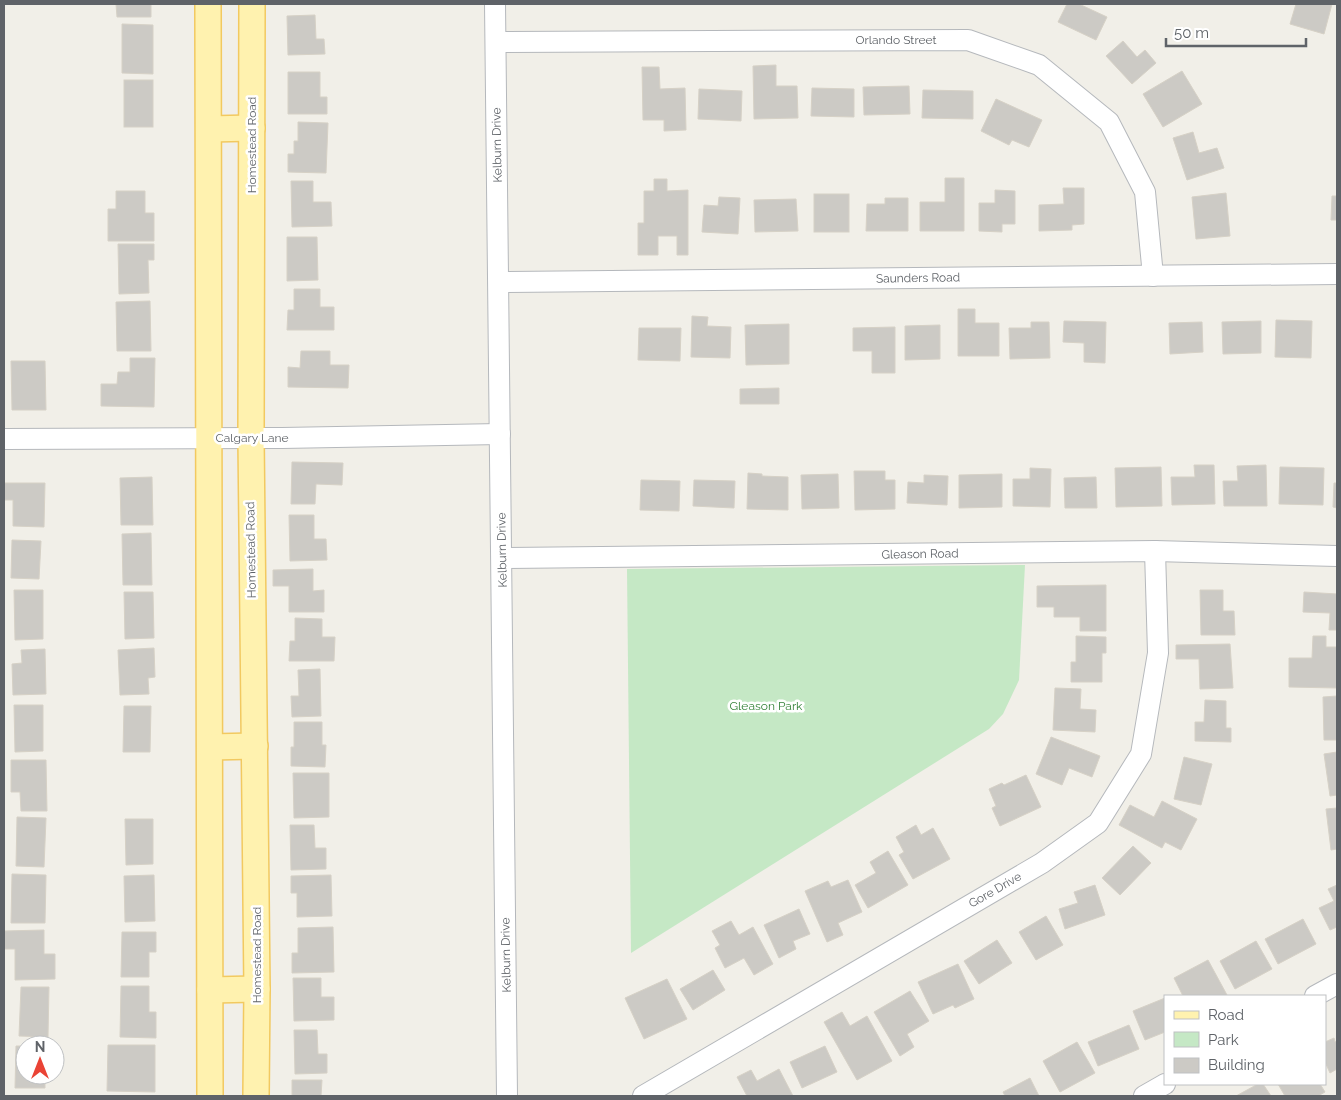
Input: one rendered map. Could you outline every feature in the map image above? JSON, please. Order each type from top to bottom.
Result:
[{"type":"main road","points":[[208,4],[210,1096]]},
{"type":"main road","name":"Homestead Road","points":[[252,4],[251,438],[257,989],[256,1096]]},
{"type":"main road","points":[[209,129],[252,128]]},
{"type":"main road","points":[[210,747],[255,746]]},
{"type":"main road","points":[[210,990],[257,989]]},
{"type":"street","name":"Kelburn Drive","points":[[495,4],[507,1096]]},
{"type":"street","name":"Orlando Street","points":[[496,42],[968,40],[1039,65],[1110,122],[1144,192],[1153,276]]},
{"type":"street","name":"Saunders Road","points":[[499,282],[1337,274]]},
{"type":"street","name":"Calgary Lane","points":[[4,439],[500,434]]},
{"type":"street","name":"Gleason Road","points":[[502,558],[1155,551],[1337,556]]},
{"type":"street","name":"Gore Drive","points":[[643,1096],[1042,863],[1098,823],[1141,754],[1158,653],[1155,551]]},
{"type":"street","points":[[1317,995],[1337,984]]},
{"type":"street","points":[[1144,1096],[1164,1085]]},
{"type":"green space","name":"Gleason Park","points":[[1025,565],[1019,680],[1003,714],[989,729],[631,953],[627,569]]},
{"type":"building","points":[[116,4],[151,4],[151,17],[117,17]]},
{"type":"building","points":[[1067,4],[1079,4],[1107,17],[1096,40],[1058,22]]},
{"type":"building","points":[[1296,4],[1332,4],[1324,34],[1290,24]]},
{"type":"building","points":[[315,15],[316,39],[324,39],[325,54],[288,55],[287,16]]},
{"type":"building","points":[[122,24],[153,25],[153,74],[122,73]]},
{"type":"building","points":[[1123,41],[1137,57],[1145,50],[1156,63],[1132,84],[1106,56]]},
{"type":"building","points":[[776,65],[776,86],[797,86],[798,118],[754,119],[753,66]]},
{"type":"building","points":[[642,67],[659,67],[660,89],[685,88],[686,130],[664,131],[664,120],[643,120]]},
{"type":"building","points":[[1182,71],[1202,104],[1163,127],[1143,94]]},
{"type":"building","points":[[288,72],[320,72],[320,97],[327,97],[327,114],[288,114]]},
{"type":"building","points":[[124,80],[153,80],[153,127],[124,127]]},
{"type":"building","points":[[909,86],[910,114],[864,115],[863,87]]},
{"type":"building","points":[[812,88],[854,89],[854,117],[811,116]]},
{"type":"building","points":[[699,89],[742,91],[741,121],[698,119]]},
{"type":"building","points":[[923,90],[973,91],[973,119],[922,118]]},
{"type":"building","points":[[996,99],[1042,120],[1029,147],[1012,140],[1009,145],[981,131]]},
{"type":"building","points":[[298,122],[328,123],[326,173],[288,172],[288,154],[294,154],[294,141],[298,141]]},
{"type":"building","points":[[1193,132],[1199,153],[1217,148],[1224,168],[1187,180],[1173,138]]},
{"type":"building","points":[[945,178],[964,178],[964,231],[920,231],[920,202],[945,202]]},
{"type":"building","points":[[654,179],[667,179],[667,191],[688,190],[688,255],[677,255],[677,236],[658,236],[658,255],[638,255],[638,223],[644,223],[644,191],[654,191]]},
{"type":"building","points":[[291,181],[313,181],[313,202],[331,202],[332,226],[292,227]]},
{"type":"building","points":[[1063,188],[1084,188],[1084,224],[1072,225],[1072,230],[1039,231],[1039,205],[1064,204]]},
{"type":"building","points":[[995,190],[1015,191],[1015,224],[1002,224],[1002,232],[979,231],[979,203],[995,203]]},
{"type":"building","points":[[116,191],[145,191],[145,213],[154,213],[154,241],[108,241],[108,209],[116,209]]},
{"type":"building","points":[[1226,193],[1230,236],[1196,239],[1192,197]]},
{"type":"building","points":[[814,194],[849,194],[849,232],[814,232]]},
{"type":"building","points":[[1332,196],[1337,196],[1337,220],[1331,220]]},
{"type":"building","points":[[719,197],[740,198],[738,234],[702,232],[704,205],[718,206]]},
{"type":"building","points":[[885,198],[908,198],[908,231],[866,231],[867,204],[885,204]]},
{"type":"building","points":[[796,199],[798,231],[755,232],[754,200]]},
{"type":"building","points":[[287,237],[317,237],[318,280],[287,281]]},
{"type":"building","points":[[118,244],[154,244],[154,260],[148,260],[149,293],[119,294]]},
{"type":"building","points":[[294,289],[320,289],[320,307],[334,307],[334,330],[287,330],[288,310],[294,310]]},
{"type":"building","points":[[150,301],[151,351],[117,351],[116,302]]},
{"type":"building","points":[[958,309],[975,309],[975,323],[999,323],[999,356],[958,356]]},
{"type":"building","points":[[692,316],[708,317],[707,326],[731,327],[730,358],[691,357]]},
{"type":"building","points":[[1276,320],[1312,321],[1311,358],[1275,357]]},
{"type":"building","points":[[1064,321],[1106,322],[1105,363],[1084,362],[1084,343],[1063,342]]},
{"type":"building","points":[[1261,321],[1261,353],[1223,354],[1222,322]]},
{"type":"building","points":[[1031,322],[1049,322],[1050,358],[1010,359],[1009,328],[1031,328]]},
{"type":"building","points":[[1202,322],[1203,352],[1170,354],[1169,323]]},
{"type":"building","points":[[789,324],[789,364],[746,365],[745,325]]},
{"type":"building","points":[[940,325],[940,359],[905,360],[905,326]]},
{"type":"building","points":[[895,327],[895,373],[872,373],[872,351],[853,351],[853,328]]},
{"type":"building","points":[[639,328],[681,328],[680,361],[638,360]]},
{"type":"building","points":[[301,351],[330,351],[330,365],[349,365],[348,388],[288,387],[288,367],[300,368]]},
{"type":"building","points":[[130,358],[155,358],[154,407],[101,406],[101,384],[117,384],[118,372],[130,372]]},
{"type":"building","points":[[11,361],[45,361],[46,410],[12,410]]},
{"type":"building","points":[[779,388],[779,404],[740,404],[740,389]]},
{"type":"building","points":[[292,462],[343,463],[342,485],[316,484],[315,504],[291,504]]},
{"type":"building","points":[[1194,465],[1214,465],[1215,504],[1172,505],[1171,477],[1195,477]]},
{"type":"building","points":[[1266,465],[1267,506],[1224,506],[1223,481],[1238,481],[1237,466]]},
{"type":"building","points":[[1161,467],[1162,506],[1116,507],[1115,468]]},
{"type":"building","points":[[1280,467],[1324,468],[1323,505],[1279,504]]},
{"type":"building","points":[[1030,468],[1051,469],[1050,507],[1013,506],[1013,479],[1030,479]]},
{"type":"building","points":[[854,471],[885,471],[885,480],[895,480],[895,509],[855,510]]},
{"type":"building","points":[[748,473],[762,474],[762,476],[788,477],[788,510],[747,509]]},
{"type":"building","points":[[838,474],[839,508],[802,509],[801,475]]},
{"type":"building","points":[[1002,474],[1002,507],[959,508],[959,475]]},
{"type":"building","points":[[924,475],[948,476],[947,505],[907,503],[908,482],[924,483]]},
{"type":"building","points":[[152,477],[153,525],[121,525],[120,478]]},
{"type":"building","points":[[1096,477],[1097,508],[1065,508],[1064,478]]},
{"type":"building","points":[[641,480],[680,481],[679,511],[640,510]]},
{"type":"building","points":[[694,480],[735,481],[734,508],[693,506]]},
{"type":"building","points":[[4,483],[45,483],[44,527],[13,526],[13,500],[4,500]]},
{"type":"building","points":[[1334,483],[1337,483],[1337,508],[1333,507]]},
{"type":"building","points":[[289,515],[314,515],[314,539],[326,539],[327,560],[290,561]]},
{"type":"building","points":[[151,533],[152,585],[123,585],[122,534]]},
{"type":"building","points":[[12,540],[41,541],[39,579],[11,578]]},
{"type":"building","points":[[313,569],[313,591],[324,590],[324,612],[289,612],[289,586],[273,586],[273,570]]},
{"type":"building","points":[[1106,585],[1106,631],[1080,631],[1080,617],[1054,617],[1054,607],[1037,607],[1037,586]]},
{"type":"building","points":[[14,590],[43,590],[43,639],[15,640]]},
{"type":"building","points":[[1200,590],[1223,590],[1223,611],[1234,611],[1235,635],[1201,635]]},
{"type":"building","points":[[124,592],[153,592],[154,638],[125,639]]},
{"type":"building","points":[[1304,592],[1337,594],[1337,630],[1329,630],[1330,613],[1303,612]]},
{"type":"building","points":[[295,618],[322,619],[322,637],[335,637],[334,661],[289,661],[290,641],[295,641]]},
{"type":"building","points":[[1076,636],[1106,637],[1106,653],[1102,653],[1102,682],[1071,682],[1071,662],[1076,662]]},
{"type":"building","points":[[1313,636],[1326,636],[1326,647],[1337,647],[1337,688],[1289,687],[1289,658],[1312,658]]},
{"type":"building","points":[[1230,644],[1233,688],[1200,689],[1199,659],[1176,659],[1176,645]]},
{"type":"building","points":[[154,648],[155,677],[148,678],[149,694],[120,695],[118,650]]},
{"type":"building","points":[[45,649],[46,694],[13,695],[12,664],[22,663],[21,650]]},
{"type":"building","points":[[320,669],[321,716],[292,717],[291,696],[299,696],[298,670]]},
{"type":"building","points":[[1055,688],[1081,689],[1080,709],[1096,710],[1095,732],[1053,730]]},
{"type":"building","points":[[1337,696],[1337,740],[1324,740],[1323,697]]},
{"type":"building","points":[[1205,700],[1226,701],[1226,728],[1231,728],[1231,742],[1195,741],[1195,722],[1204,722]]},
{"type":"building","points":[[14,705],[43,705],[43,751],[15,752]]},
{"type":"building","points":[[124,706],[151,706],[150,752],[123,752]]},
{"type":"building","points":[[294,722],[322,722],[322,745],[326,745],[325,767],[291,766],[291,747],[294,747]]},
{"type":"building","points":[[1051,737],[1100,756],[1092,777],[1069,768],[1062,785],[1036,774]]},
{"type":"building","points":[[1337,752],[1337,795],[1330,796],[1324,754]]},
{"type":"building","points":[[1184,757],[1212,764],[1201,805],[1174,799]]},
{"type":"building","points":[[11,760],[46,760],[47,811],[21,811],[20,792],[11,792]]},
{"type":"building","points":[[293,773],[329,773],[329,817],[294,818]]},
{"type":"building","points":[[1026,775],[1041,807],[1000,826],[992,808],[996,806],[989,789],[1002,783],[1004,785]]},
{"type":"building","points":[[1162,801],[1197,819],[1181,850],[1165,842],[1162,848],[1119,825],[1130,805],[1154,817]]},
{"type":"building","points":[[1337,808],[1337,849],[1331,850],[1326,809]]},
{"type":"building","points":[[17,817],[46,818],[44,867],[16,866]]},
{"type":"building","points":[[125,819],[153,819],[153,864],[126,865]]},
{"type":"building","points":[[290,825],[314,825],[315,848],[326,848],[326,869],[291,870]]},
{"type":"building","points":[[916,825],[921,835],[933,828],[950,859],[913,879],[899,855],[904,852],[896,837]]},
{"type":"building","points":[[1133,846],[1151,863],[1120,895],[1102,878]]},
{"type":"building","points":[[888,851],[908,885],[868,908],[855,885],[876,873],[870,862]]},
{"type":"building","points":[[12,874],[46,875],[45,923],[11,923]]},
{"type":"building","points":[[154,875],[155,921],[125,922],[124,876]]},
{"type":"building","points":[[331,875],[332,916],[297,917],[297,893],[291,893],[291,876]]},
{"type":"building","points":[[848,880],[862,912],[838,923],[843,935],[827,942],[805,891],[828,881],[831,887]]},
{"type":"building","points":[[1095,885],[1105,915],[1065,929],[1059,909],[1078,903],[1074,892]]},
{"type":"building","points":[[1337,885],[1337,927],[1330,930],[1319,908],[1334,901],[1328,889]]},
{"type":"building","points":[[799,909],[810,934],[793,941],[796,949],[779,958],[764,925]]},
{"type":"building","points":[[1046,916],[1063,945],[1036,960],[1019,932]]},
{"type":"building","points":[[1303,919],[1316,944],[1278,964],[1265,939]]},
{"type":"building","points":[[731,921],[739,935],[753,927],[773,964],[754,975],[744,958],[725,968],[715,948],[720,945],[712,931]]},
{"type":"building","points":[[333,927],[334,972],[292,973],[292,953],[298,953],[298,928]]},
{"type":"building","points":[[44,930],[44,954],[55,954],[55,979],[15,980],[15,949],[4,949],[4,931]]},
{"type":"building","points":[[122,932],[156,932],[156,952],[149,952],[149,977],[121,977]]},
{"type":"building","points":[[997,940],[1012,963],[979,984],[964,961]]},
{"type":"building","points":[[1256,941],[1272,969],[1235,989],[1220,961]]},
{"type":"building","points":[[1208,960],[1227,995],[1182,995],[1174,978]]},
{"type":"building","points":[[958,964],[974,999],[955,1008],[953,1005],[933,1014],[918,982]]},
{"type":"building","points":[[713,970],[725,990],[693,1010],[680,989]]},
{"type":"building","points":[[293,978],[321,978],[321,997],[334,997],[334,1020],[294,1021]]},
{"type":"building","points":[[667,979],[687,1019],[644,1039],[625,998]]},
{"type":"building","points":[[121,986],[149,986],[149,1012],[156,1012],[156,1038],[120,1037]]},
{"type":"building","points":[[21,987],[49,987],[48,1035],[19,1035]]},
{"type":"building","points":[[910,991],[929,1021],[907,1034],[914,1047],[900,1056],[874,1012]]},
{"type":"building","points":[[1164,998],[1164,1032],[1145,1040],[1133,1011]]},
{"type":"building","points":[[842,1012],[850,1026],[867,1016],[892,1061],[857,1080],[824,1022]]},
{"type":"building","points":[[1129,1025],[1139,1049],[1098,1066],[1088,1042]]},
{"type":"building","points":[[294,1030],[317,1030],[318,1054],[327,1054],[327,1073],[295,1074]]},
{"type":"building","points":[[1334,1038],[1335,1042],[1337,1041],[1337,1069],[1330,1073],[1326,1064],[1326,1042]]},
{"type":"building","points":[[1077,1042],[1095,1073],[1060,1092],[1043,1061]]},
{"type":"building","points":[[108,1045],[155,1045],[155,1092],[107,1091]]},
{"type":"building","points":[[825,1046],[837,1072],[802,1088],[790,1062]]},
{"type":"building","points":[[779,1069],[793,1096],[747,1096],[737,1077],[751,1070],[757,1081]]},
{"type":"building","points":[[1030,1078],[1039,1096],[1005,1096],[1003,1092]]},
{"type":"building","points":[[292,1080],[322,1080],[321,1096],[292,1096]]},
{"type":"building","points":[[15,1085],[45,1085],[45,1088],[15,1088]]},
{"type":"building","points":[[1256,1085],[1264,1085],[1271,1096],[1236,1096]]},
{"type":"building","points":[[1279,1085],[1321,1085],[1325,1092],[1318,1096],[1285,1096]]}]
